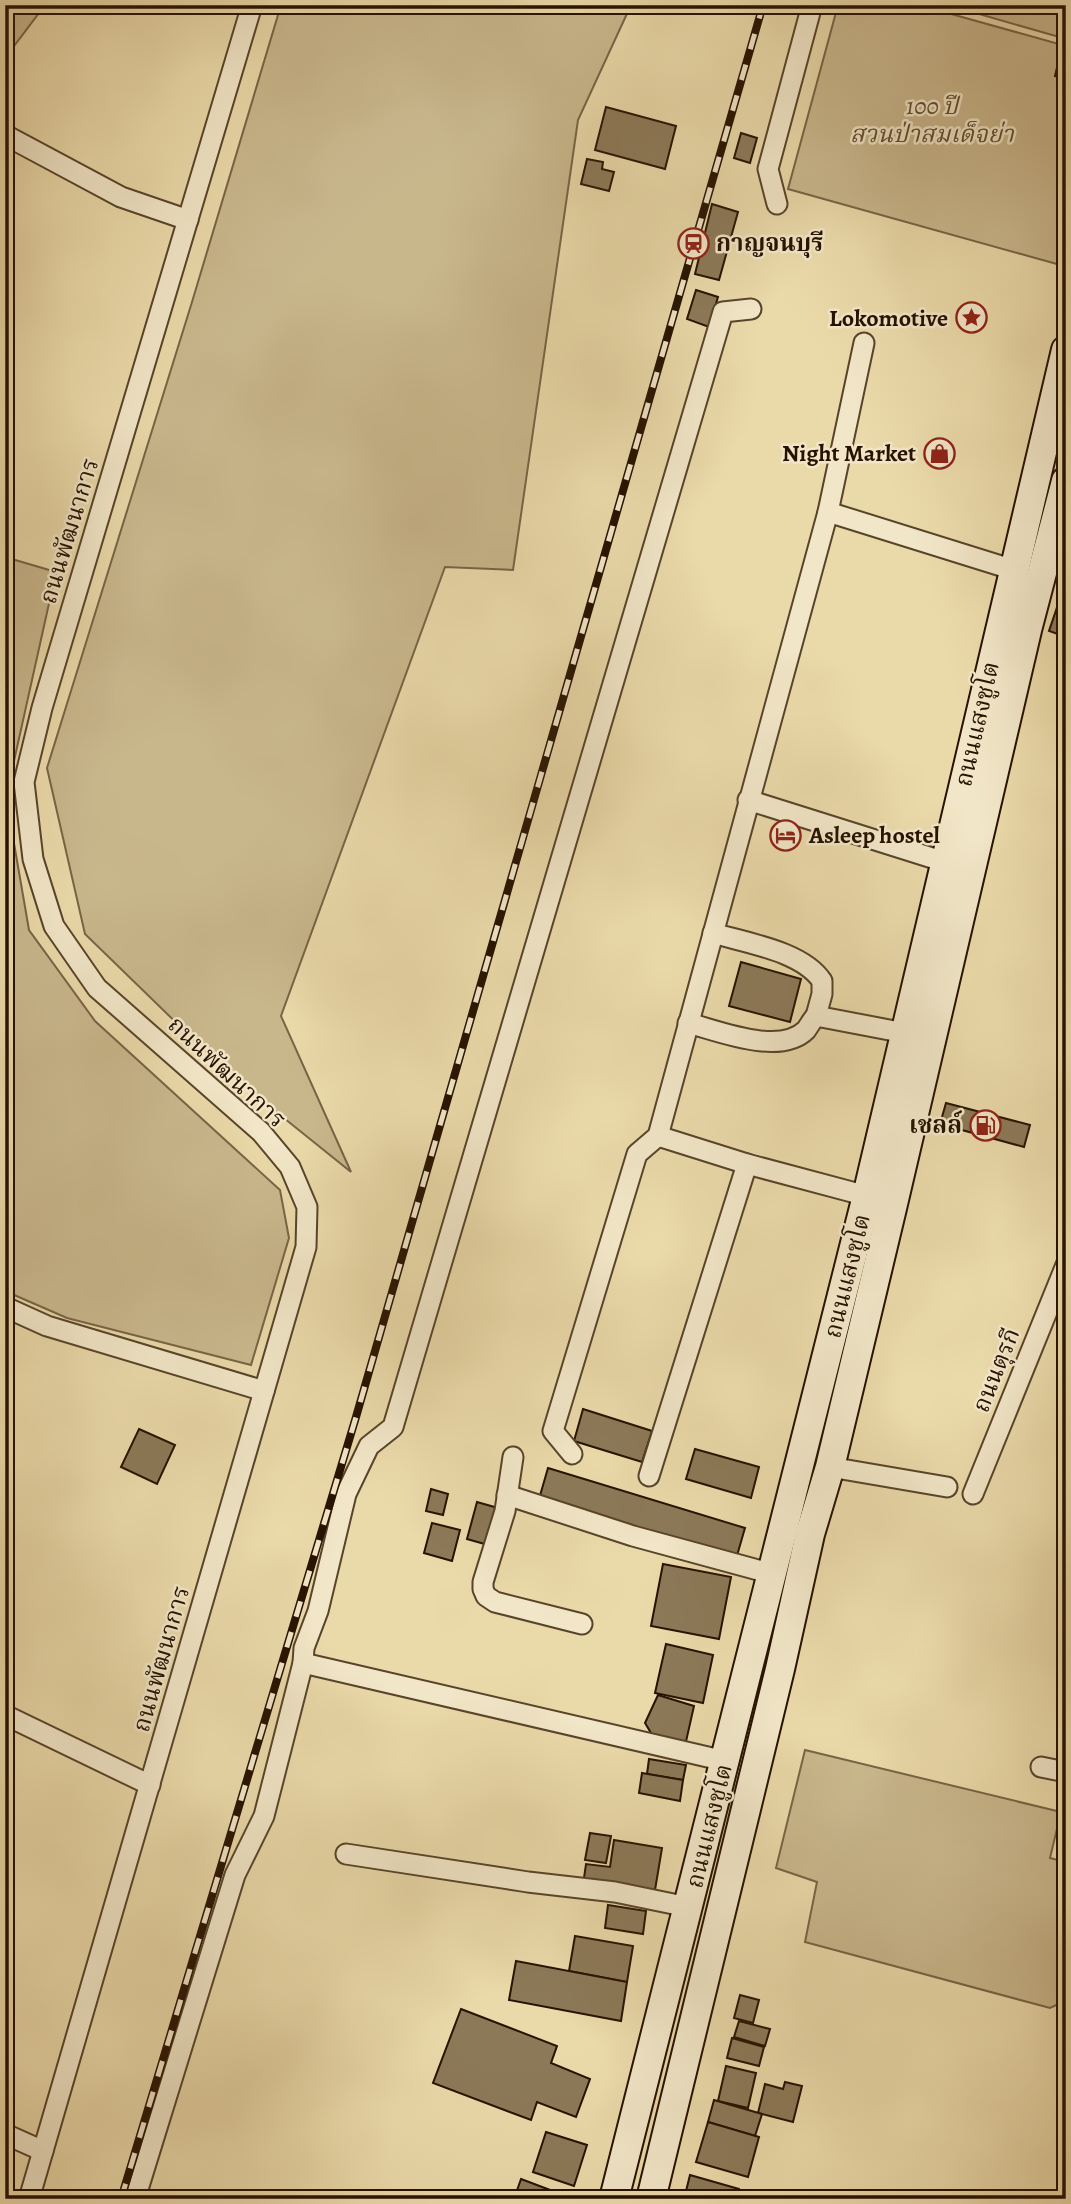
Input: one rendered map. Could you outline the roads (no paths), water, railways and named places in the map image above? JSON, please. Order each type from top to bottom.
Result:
[{"type":"main road","name":"ถนนแสงชูโต","points":[[614,2199],[867,1196],[1066,350]]},
{"type":"main road","name":"ถนนแสงชูโต","points":[[651,2199],[810,1534],[830,1467],[1027,630],[1066,481]]},
{"type":"main road","points":[[928,935],[954,945]]},
{"type":"main road","points":[[867,1196],[892,1208]]},
{"type":"main road","points":[[750,1661],[779,1669]]},
{"type":"street","name":"ถนนพัฒนาการ","points":[[29,2199],[306,1247],[307,1207],[290,1167],[261,1132],[97,988],[54,926],[33,859],[24,782],[42,708],[252,5]]},
{"type":"street","points":[[777,205],[768,169],[812,5]]},
{"type":"street","points":[[5,135],[121,197],[188,220]]},
{"type":"street","points":[[135,2199],[235,1875],[264,1816],[303,1663],[304,1648],[318,1611],[346,1494],[369,1446],[393,1427],[723,312],[751,309]]},
{"type":"street","points":[[572,1454],[553,1431],[637,1153],[658,1136],[828,512],[864,343]]},
{"type":"street","points":[[828,512],[1014,570]]},
{"type":"street","points":[[748,800],[945,862]]},
{"type":"street","points":[[688,1023],[758,1041],[778,1041],[795,1037],[805,1031],[816,1016],[822,994],[822,981],[809,965],[785,954],[713,933]]},
{"type":"street","points":[[816,1016],[905,1033]]},
{"type":"street","points":[[658,1136],[747,1164],[867,1196]]},
{"type":"street","points":[[649,1476],[747,1164]]},
{"type":"street","name":"ถนนตุรกี","points":[[973,1494],[1066,1265]]},
{"type":"street","points":[[5,1307],[47,1326],[264,1391]]},
{"type":"street","points":[[513,1457],[505,1511],[483,1582],[483,1590],[486,1596],[495,1602],[582,1624]]},
{"type":"street","points":[[830,1467],[947,1487]]},
{"type":"street","points":[[508,1495],[633,1536],[773,1574]]},
{"type":"street","points":[[303,1663],[725,1761]]},
{"type":"street","points":[[5,1715],[149,1786]]},
{"type":"street","points":[[1041,1767],[1066,1772]]},
{"type":"street","points":[[346,1854],[528,1882],[615,1892],[688,1907]]},
{"type":"street","points":[[5,2134],[43,2151]]},
{"type":"railway","points":[[121,2199],[356,1417],[763,5]]},
{"type":"place","name":"กาญจนบุรี","points":[[693,243]]},
{"type":"place","name":"Lokomotive","points":[[971,318]]},
{"type":"place","name":"Night Market","points":[[939,453]]},
{"type":"place","name":"Asleep hostel","points":[[786,835]]},
{"type":"place","name":"เชลล์","points":[[985,1125]]},
{"type":"park label","name":"100 ปี สวนป่าสมเด็จย่า","points":[[932,120]]}]
